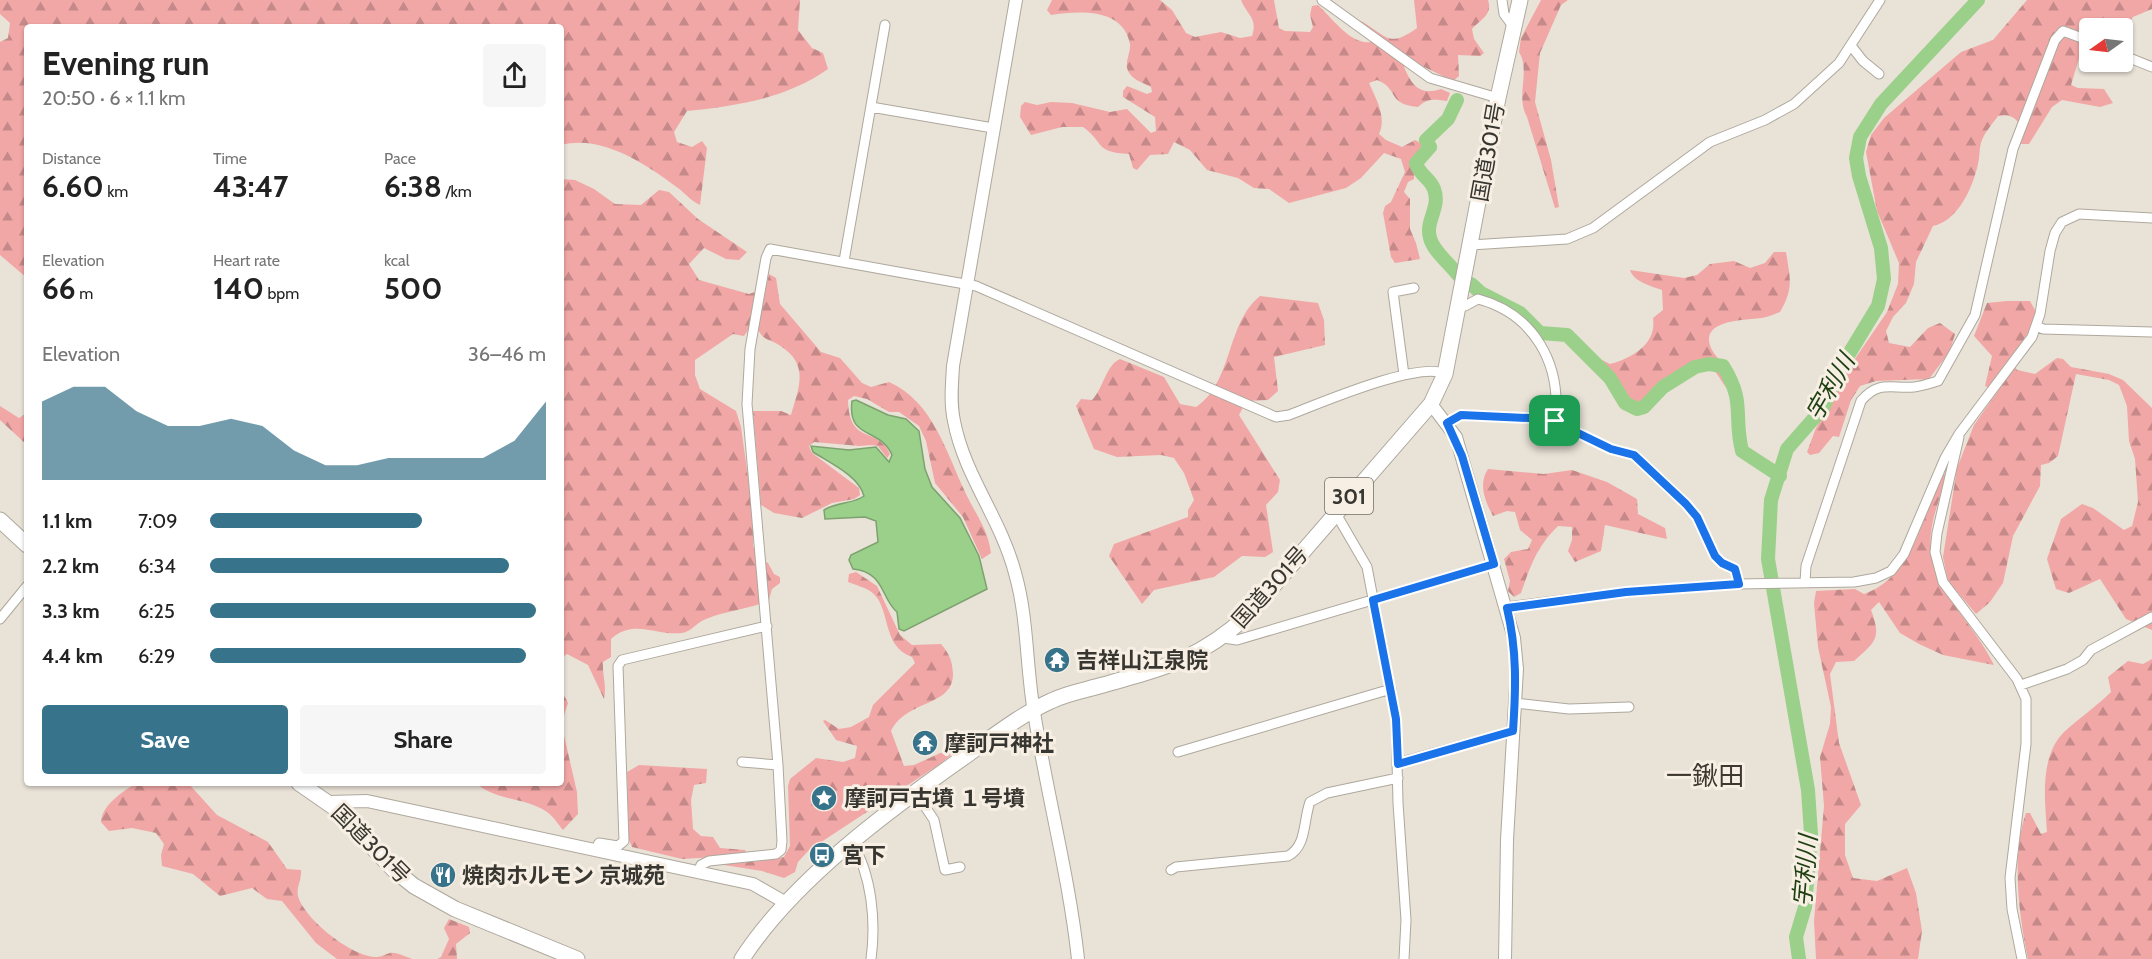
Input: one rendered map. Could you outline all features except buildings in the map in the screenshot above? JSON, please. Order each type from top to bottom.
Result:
[{"type":"highway","name":"国道301号","points":[[742,959],[757,935],[786,903],[852,843],[916,793],[1034,710],[1052,700],[1190,658],[1223,638],[1248,615],[1431,404],[1445,374],[1461,304],[1498,98],[1520,0]]},
{"type":"highway","points":[[0,520],[24,542]]},
{"type":"highway","name":"国道301号","points":[[304,786],[329,802],[394,870],[414,886],[455,909],[577,959]]},
{"type":"street","points":[[1016,0],[953,366],[953,419],[965,460],[1004,539],[1015,572],[1023,609],[1034,710],[1078,959]]},
{"type":"street","points":[[1322,0],[1430,78],[1498,98]]},
{"type":"street","points":[[1502,0],[1504,14],[1513,26]]},
{"type":"street","points":[[1471,245],[1567,238],[1593,228],[1710,142],[1765,120],[1794,104],[1824,79],[1852,47],[1880,0]]},
{"type":"street","points":[[844,261],[885,25]]},
{"type":"street","points":[[1804,582],[1806,566],[1861,401],[1870,390],[1884,386],[1912,387],[1938,381],[1975,315],[2013,149],[2055,40],[2063,31],[2079,37]]},
{"type":"street","points":[[1852,47],[1863,61],[1879,74]]},
{"type":"street","points":[[2133,59],[2152,67]]},
{"type":"street","points":[[871,107],[993,128]]},
{"type":"street","points":[[1507,608],[1626,592],[1752,583],[1854,582],[1876,578],[1891,571],[1904,554],[1945,458],[1959,434],[2032,337],[2037,326],[2050,251],[2055,233],[2062,222],[2079,214],[2152,218]]},
{"type":"street","points":[[698,872],[701,865],[709,861],[776,854],[781,850],[778,765],[749,437],[746,375],[766,258],[770,249],[967,284],[1073,327],[1276,417],[1289,415],[1404,375],[1434,371],[1445,374]]},
{"type":"street","points":[[1404,375],[1392,292],[1414,288]]},
{"type":"street","points":[[1461,304],[1465,306],[1478,299],[1511,312],[1536,336],[1550,366],[1555,421]]},
{"type":"street","points":[[2037,326],[2043,329],[2152,332]]},
{"type":"street","points":[[1431,404],[1447,423],[1459,446],[1514,638],[1517,669],[1505,892],[1505,959]]},
{"type":"street","points":[[1447,423],[1461,415],[1555,421],[1643,462],[1697,517],[1715,556],[1722,563],[1735,569],[1739,584]]},
{"type":"street","points":[[1959,434],[1936,533],[1938,568],[1952,597],[2021,686],[2027,711],[2010,895],[2022,959]]},
{"type":"street","points":[[1335,512],[1363,558],[1396,719],[1406,920],[1404,959]]},
{"type":"street","points":[[1223,638],[1237,640],[1494,564]]},
{"type":"street","points":[[0,619],[24,590]]},
{"type":"street","points":[[2021,686],[2067,669],[2084,660],[2091,650],[2152,617]]},
{"type":"street","points":[[595,850],[599,843],[618,846],[624,841],[618,666],[622,660],[767,626]]},
{"type":"street","points":[[1178,752],[1391,689]]},
{"type":"street","points":[[1515,703],[1569,709],[1629,707]]},
{"type":"street","points":[[1398,764],[1513,731]]},
{"type":"street","points":[[742,762],[778,765]]},
{"type":"street","points":[[1171,870],[1176,867],[1288,856],[1296,852],[1301,844],[1310,802],[1327,793],[1398,778]]},
{"type":"street","points":[[916,793],[934,819],[945,870],[960,867]]},
{"type":"street","points":[[329,802],[367,801],[753,884],[786,903]]},
{"type":"street","points":[[346,819],[347,808],[353,802]]},
{"type":"street","points":[[852,843],[862,858],[874,926],[871,959]]},
{"type":"green space","points":[[0,0],[800,0],[798,30],[812,48],[823,53],[828,69],[779,94],[743,103],[687,111],[674,132],[677,142],[692,147],[702,141],[707,148],[700,205],[652,170],[623,153],[592,144],[564,145],[564,24],[24,24],[24,275],[0,255],[0,42],[8,38],[10,23],[0,14]]},
{"type":"green space","points":[[1052,0],[1160,0],[1172,10],[1186,33],[1195,37],[1221,32],[1240,38],[1252,36],[1254,25],[1241,0],[1274,0],[1279,28],[1285,31],[1310,32],[1313,27],[1310,15],[1312,6],[1318,5],[1349,35],[1363,42],[1370,42],[1373,35],[1357,23],[1361,21],[1383,36],[1400,38],[1417,28],[1414,0],[1488,0],[1488,13],[1472,29],[1474,39],[1484,53],[1480,56],[1458,55],[1459,76],[1453,81],[1410,60],[1404,67],[1418,88],[1427,91],[1441,89],[1450,93],[1447,101],[1431,100],[1418,107],[1408,105],[1397,100],[1389,88],[1377,80],[1369,83],[1381,115],[1379,134],[1402,147],[1415,140],[1421,143],[1421,151],[1415,158],[1414,179],[1408,182],[1404,192],[1410,199],[1410,229],[1420,259],[1395,263],[1391,257],[1383,213],[1385,206],[1391,202],[1405,172],[1401,159],[1384,153],[1361,178],[1346,188],[1289,203],[1269,189],[1254,188],[1238,178],[1207,170],[1190,150],[1174,142],[1168,154],[1150,155],[1137,170],[1133,168],[1129,154],[1105,149],[1083,127],[1062,127],[1031,135],[1020,117],[1021,106],[1025,102],[1037,105],[1051,102],[1072,103],[1110,112],[1127,109],[1151,133],[1156,131],[1155,117],[1123,97],[1123,91],[1127,86],[1147,94],[1152,92],[1151,87],[1135,79],[1128,71],[1130,44],[1126,32],[1118,23],[1098,14],[1051,15],[1047,10]]},
{"type":"green space","points":[[1541,0],[1568,0],[1561,5],[1540,53],[1535,102],[1551,160],[1559,207],[1555,208],[1522,101],[1524,67],[1519,52],[1521,38]]},
{"type":"green space","points":[[2027,0],[2152,0],[2152,9],[2132,18],[2079,18],[2079,58],[2071,85],[2078,88],[2104,89],[2113,103],[2100,107],[2062,100],[2052,107],[2029,144],[2021,144],[2023,129],[2015,119],[2006,115],[1998,116],[1982,140],[1976,173],[1963,202],[1950,217],[1933,226],[1916,262],[1914,284],[1906,303],[1893,317],[1886,331],[1889,343],[1910,347],[1928,328],[1940,323],[1955,334],[1950,351],[1929,379],[1876,381],[1860,386],[1851,400],[1839,437],[1833,436],[1819,453],[1810,455],[1807,452],[1816,428],[1848,369],[1887,312],[1898,284],[1899,263],[1877,211],[1866,152],[1871,135],[1884,118],[1961,52],[1993,40]]},
{"type":"green space","points":[[564,179],[575,180],[594,189],[615,204],[641,205],[659,190],[669,192],[698,219],[747,252],[739,260],[726,259],[704,248],[689,264],[699,280],[749,294],[766,288],[769,274],[776,278],[780,304],[821,352],[840,358],[862,383],[871,387],[889,382],[917,402],[928,415],[945,446],[984,529],[991,553],[982,559],[963,517],[935,483],[926,441],[919,426],[899,412],[889,412],[867,399],[854,396],[848,400],[853,424],[885,446],[890,454],[887,458],[878,446],[872,445],[814,442],[809,446],[812,453],[859,488],[860,495],[854,499],[832,503],[802,518],[774,513],[761,505],[753,411],[781,411],[791,415],[800,377],[799,368],[789,352],[764,338],[758,329],[750,327],[744,336],[733,334],[695,360],[695,375],[700,389],[736,411],[741,427],[753,512],[753,546],[758,557],[768,563],[774,574],[780,577],[780,583],[772,589],[769,600],[706,619],[682,633],[636,629],[620,633],[611,639],[611,657],[603,662],[604,699],[588,665],[567,654],[564,656]]},
{"type":"green space","points":[[1774,252],[1786,252],[1790,276],[1789,289],[1780,312],[1762,318],[1725,323],[1711,332],[1709,340],[1712,350],[1734,375],[1733,394],[1708,366],[1683,373],[1639,404],[1597,364],[1596,357],[1610,364],[1634,354],[1647,342],[1653,327],[1653,318],[1663,310],[1662,290],[1639,281],[1630,270],[1684,278],[1697,275],[1710,264],[1734,261],[1750,268],[1765,263]]},
{"type":"green space","points":[[1260,296],[1318,303],[1324,320],[1325,345],[1274,357],[1278,391],[1268,400],[1246,401],[1239,415],[1280,480],[1278,492],[1266,505],[1273,552],[1265,557],[1242,556],[1214,577],[1154,590],[1142,604],[1109,556],[1114,544],[1188,517],[1188,510],[1194,500],[1184,473],[1174,458],[1161,455],[1117,457],[1094,449],[1076,406],[1081,399],[1092,400],[1111,367],[1120,359],[1164,377],[1180,404],[1196,407],[1217,383],[1241,321]]},
{"type":"green space","points":[[2030,301],[2036,312],[2030,330],[2010,361],[2017,370],[2035,374],[2057,358],[2063,359],[2071,367],[2109,374],[2123,380],[2152,408],[2152,630],[2126,619],[2100,579],[2069,593],[2056,589],[2047,559],[2061,519],[2082,504],[2093,508],[2124,530],[2132,526],[2138,502],[2135,459],[2129,441],[2127,406],[2119,385],[2109,380],[2076,374],[2058,456],[2049,463],[2041,465],[2040,486],[2013,536],[2003,583],[1990,602],[1976,614],[1948,581],[1943,557],[1957,468],[1974,425],[1998,391],[1985,386],[1992,356],[1974,336],[1987,303]]},
{"type":"green space","points":[[0,406],[19,418],[24,415],[24,442],[0,420]]},
{"type":"green space","points":[[1488,469],[1544,474],[1572,470],[1607,482],[1637,499],[1638,514],[1665,528],[1667,539],[1605,525],[1601,551],[1575,562],[1568,551],[1572,540],[1572,527],[1558,526],[1539,549],[1521,593],[1514,597],[1508,591],[1510,581],[1504,559],[1511,552],[1528,549],[1532,540],[1520,530],[1515,512],[1507,511],[1493,516],[1483,487]]},
{"type":"green space","points":[[1946,473],[1932,526],[1931,546],[1934,565],[1941,583],[1994,665],[1943,655],[1919,644],[1900,633],[1879,602],[1871,610],[1876,628],[1872,644],[1854,661],[1836,662],[1830,674],[1839,743],[1861,805],[1845,824],[1845,855],[1853,878],[1877,881],[1907,868],[1916,893],[1922,931],[1918,959],[1816,959],[1814,921],[1824,806],[1820,757],[1830,724],[1831,707],[1818,647],[1814,603],[1816,591],[1855,589],[1864,594],[1890,579],[1908,556],[1936,486]]},
{"type":"green space","points":[[856,572],[877,586],[900,635],[912,645],[941,644],[951,661],[953,674],[951,685],[946,692],[907,713],[891,731],[904,766],[914,765],[958,745],[961,734],[969,732],[968,741],[940,764],[809,850],[798,862],[795,872],[784,878],[762,871],[724,865],[715,857],[682,859],[632,847],[629,840],[627,772],[639,765],[707,769],[706,783],[694,785],[691,800],[693,829],[701,836],[713,837],[720,848],[745,850],[752,862],[784,857],[790,846],[788,786],[790,779],[816,758],[843,762],[855,758],[857,746],[836,740],[823,721],[839,729],[851,727],[869,717],[873,705],[915,663],[912,657],[902,652],[895,644],[877,597],[870,591],[848,582],[849,574]]},
{"type":"green space","points":[[2152,659],[2152,959],[2028,959],[2018,886],[2019,848],[2026,813],[2030,813],[2041,834],[2047,832],[2045,780],[2047,766],[2056,742],[2064,732],[2111,692],[2108,677],[2128,661],[2143,664]]},
{"type":"green space","points":[[564,695],[568,703],[564,715]]},
{"type":"green space","points":[[564,735],[577,792],[578,814],[563,830],[547,812],[539,807],[480,786],[564,786]]},
{"type":"green space","points":[[132,786],[191,786],[217,815],[268,842],[287,869],[301,870],[298,896],[302,905],[319,926],[331,936],[367,956],[379,957],[393,953],[412,959],[337,959],[316,943],[282,901],[267,899],[252,888],[220,896],[193,874],[162,866],[161,855],[164,844],[156,833],[132,828],[109,831],[101,822],[109,804]]},
{"type":"green space","points":[[449,919],[469,927],[470,933],[456,944],[457,959],[437,959],[441,957],[449,939],[444,928]]},
{"type":"shaded area","points":[[856,400],[888,415],[906,419],[919,431],[925,469],[932,487],[960,518],[979,556],[987,589],[904,631],[899,629],[897,612],[877,580],[863,571],[853,569],[849,560],[851,555],[878,542],[876,521],[865,517],[825,519],[824,510],[864,496],[850,476],[813,452],[811,446],[849,450],[876,447],[889,462],[892,455],[887,446],[859,428],[854,422],[852,401]]},
{"type":"waterway","name":"宇利川","points":[[1799,959],[1796,937],[1805,907],[1811,834],[1808,790],[1768,559],[1771,500],[1787,449],[1823,408],[1838,372],[1878,306],[1884,279],[1881,248],[1859,176],[1856,158],[1860,137],[1881,104],[1978,0]]},
{"type":"waterway","points":[[1457,100],[1448,119],[1426,140],[1430,147],[1416,163],[1432,185],[1436,196],[1430,225],[1430,238],[1438,253],[1458,275]]},
{"type":"waterway","points":[[1471,284],[1481,293],[1520,313],[1540,333],[1567,335],[1610,378],[1625,403],[1637,409],[1644,407],[1663,387],[1695,367],[1709,364],[1723,366],[1737,399],[1742,451],[1780,476]]},
{"type":"place","name":"吉祥山江泉院","points":[[1057,660]]},
{"type":"place","name":"摩訶戸神社","points":[[925,743]]},
{"type":"place","name":"摩訶戸古墳 １号墳","points":[[824,798]]},
{"type":"place","name":"宮下","points":[[822,855]]},
{"type":"place","name":"焼肉ホルモン 京城苑","points":[[443,875]]},
{"type":"district","name":"一鍬田","points":[[1705,776]]},
{"type":"route","points":[[1461,415],[1555,421],[1611,449],[1634,455],[1643,462],[1697,517],[1715,556],[1722,563],[1735,569],[1739,584],[1626,592],[1507,608],[1514,638],[1517,669],[1513,731],[1398,764],[1396,719],[1373,600],[1437,583],[1494,564],[1456,437],[1447,423],[1461,415]]}]
